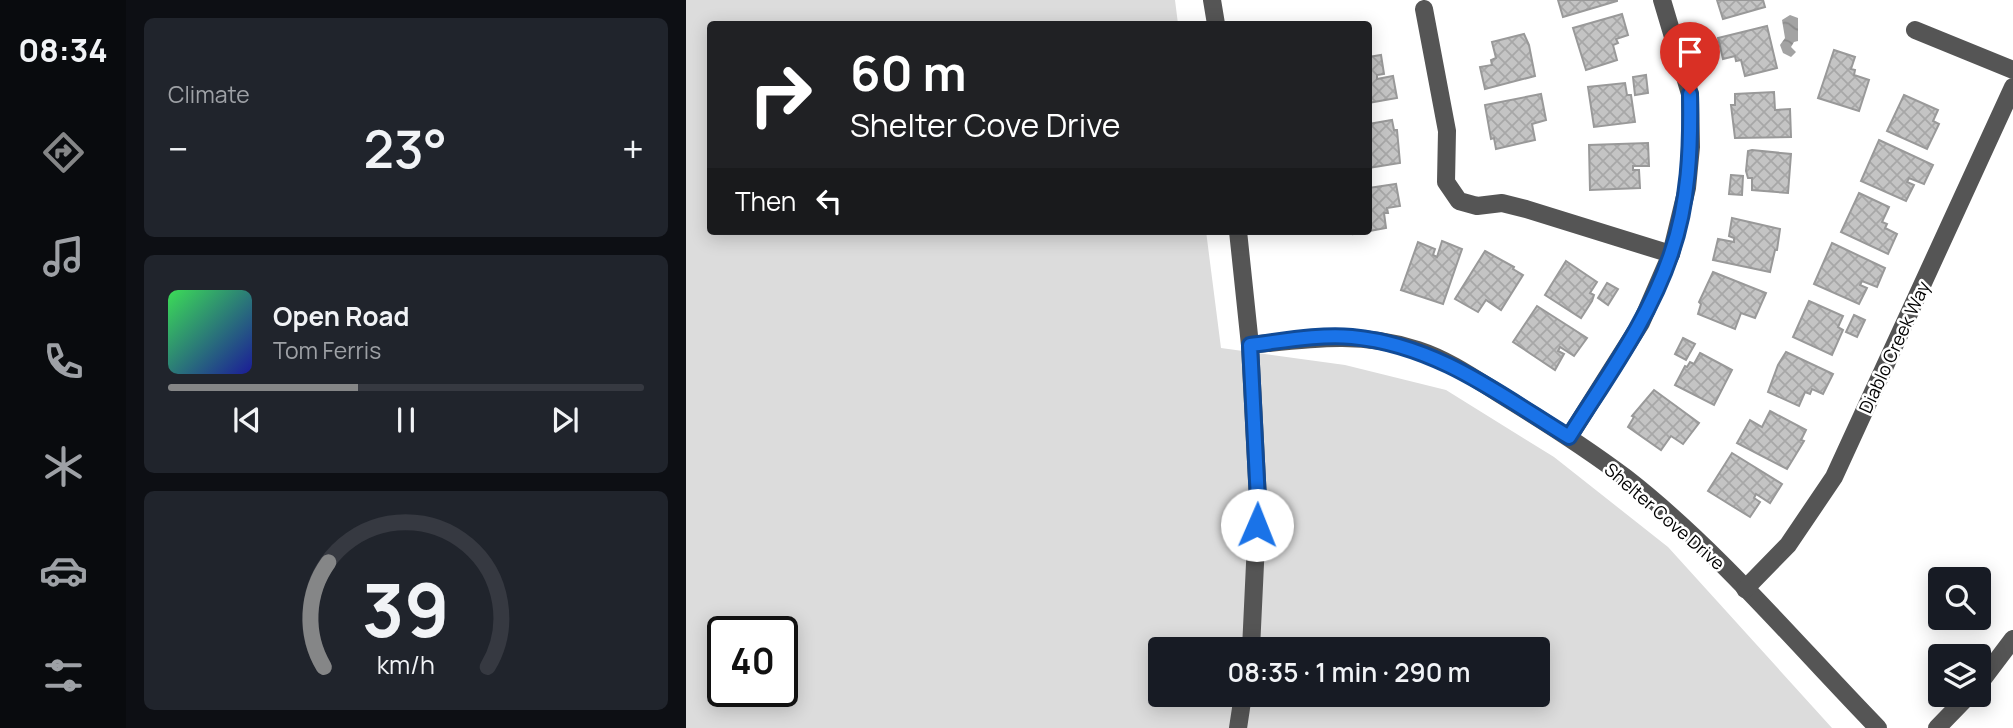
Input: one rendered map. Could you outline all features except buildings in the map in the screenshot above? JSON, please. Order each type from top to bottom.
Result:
[{"type":"street","points":[[1212,0],[1216,21]]},
{"type":"street","points":[[1569,437],[1641,323],[1671,254],[1687,188],[1691,147],[1690,94],[1662,0]]},
{"type":"street","points":[[1424,9],[1447,131],[1446,182],[1459,201],[1477,206],[1502,204],[1526,209],[1671,254]]},
{"type":"street","points":[[1915,30],[2013,70]]},
{"type":"street","name":"Diablo Creek Way","points":[[1745,589],[1788,545],[1834,477],[2013,87]]},
{"type":"street","points":[[1238,235],[1250,345],[1258,500],[1252,637]]},
{"type":"street","name":"Shelter Cove Drive","points":[[1250,345],[1351,337],[1418,350],[1447,362],[1569,437],[1627,479],[1684,529],[1745,589],[1878,728]]},
{"type":"street","points":[[1991,668],[2013,639]]},
{"type":"street","points":[[1237,728],[1241,707]]},
{"type":"street","points":[[1937,728],[1957,707]]},
{"type":"shaded area","points":[[686,0],[1175,0],[1178,21],[707,21],[707,235],[1207,235],[1221,348],[1345,365],[1446,390],[1554,457],[1668,547],[1832,728],[686,728]]},
{"type":"water","points":[[1790,15],[1798,18],[1798,41],[1791,47],[1796,52],[1791,57],[1783,53],[1780,45],[1785,38],[1782,20]]},
{"type":"route","points":[[1257,525],[1250,345],[1351,337],[1418,350],[1447,362],[1569,437],[1641,323],[1671,254],[1687,188],[1691,147],[1690,94]]}]
